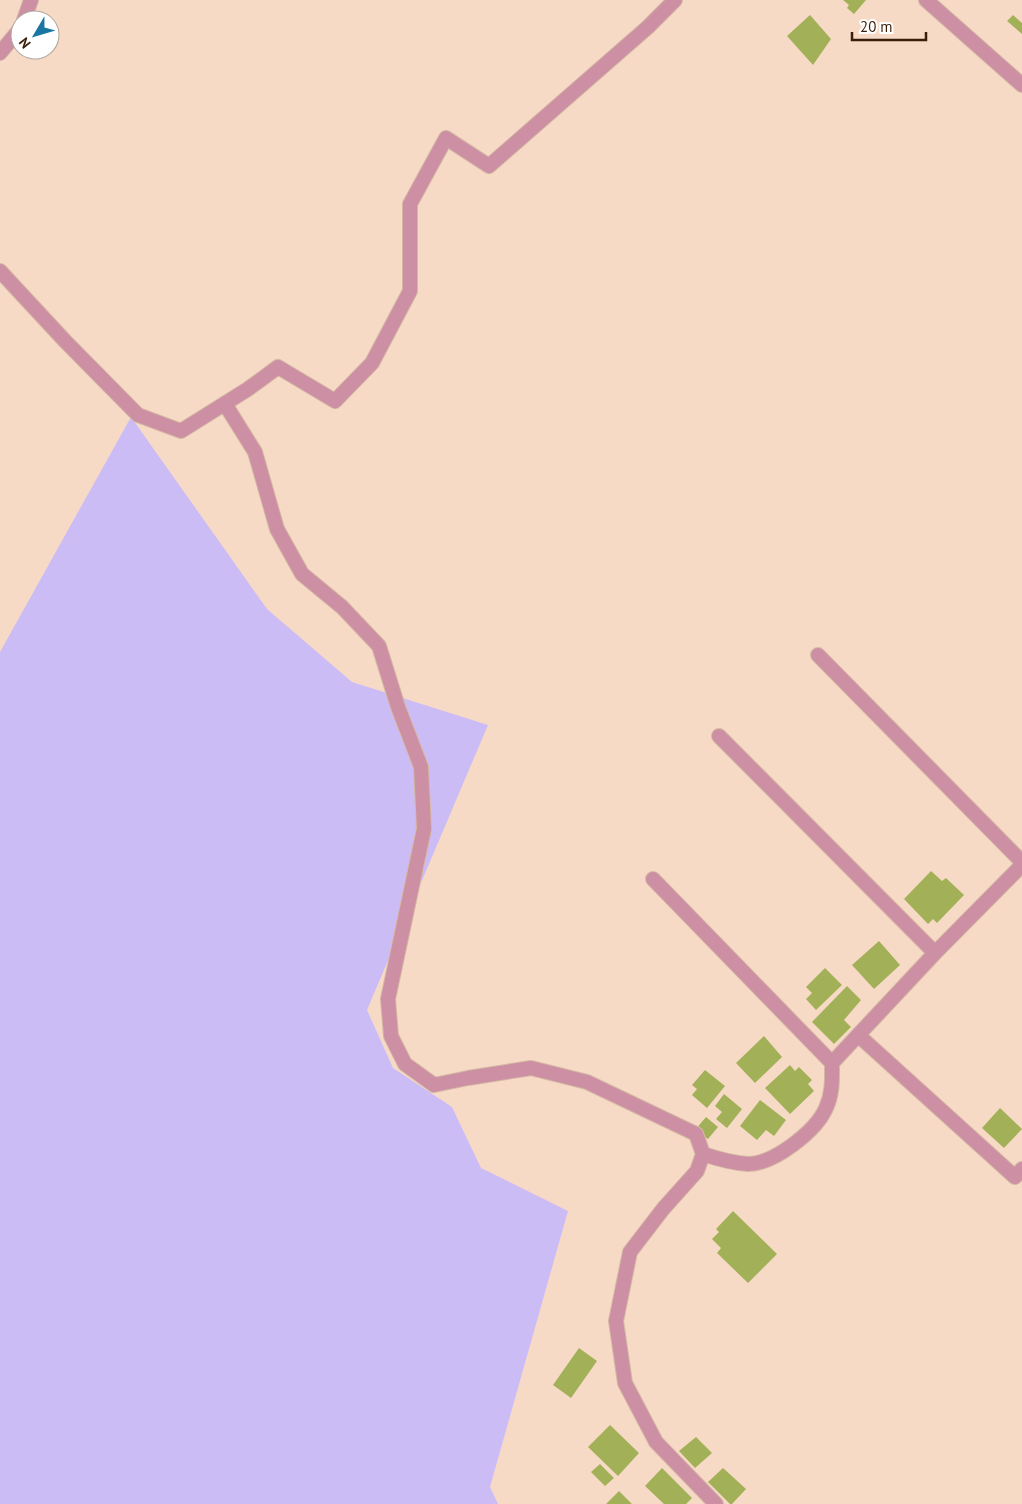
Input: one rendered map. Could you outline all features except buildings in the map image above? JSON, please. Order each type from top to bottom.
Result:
[{"type":"street","points":[[0,271],[138,415],[181,431],[278,368],[335,401],[372,363],[410,291],[410,204],[446,138],[489,166],[648,27],[676,0]]},
{"type":"street","points":[[926,0],[1022,85]]},
{"type":"street","points":[[0,53],[10,41]]},
{"type":"street","points":[[225,404],[255,452],[277,529],[302,574],[342,607],[379,646],[398,707],[421,766],[424,829],[388,999],[391,1036],[405,1064],[434,1085],[531,1068],[587,1082],[696,1134],[703,1154],[697,1171],[662,1208],[630,1252],[616,1321],[624,1383],[656,1442],[716,1504]]},
{"type":"street","points":[[818,655],[1022,863],[832,1063]]},
{"type":"street","points":[[719,736],[935,953]]},
{"type":"street","points":[[653,878],[832,1063],[833,1088],[826,1108],[812,1128],[794,1145],[773,1157],[750,1164],[728,1162],[703,1154]]},
{"type":"street","points":[[858,1035],[1015,1177],[1022,1169]]},
{"type":"shaded area","points":[[131,417],[267,609],[352,682],[488,725],[367,1010],[393,1068],[452,1107],[481,1168],[568,1211],[490,1487],[498,1504],[0,1504],[0,652]]}]
